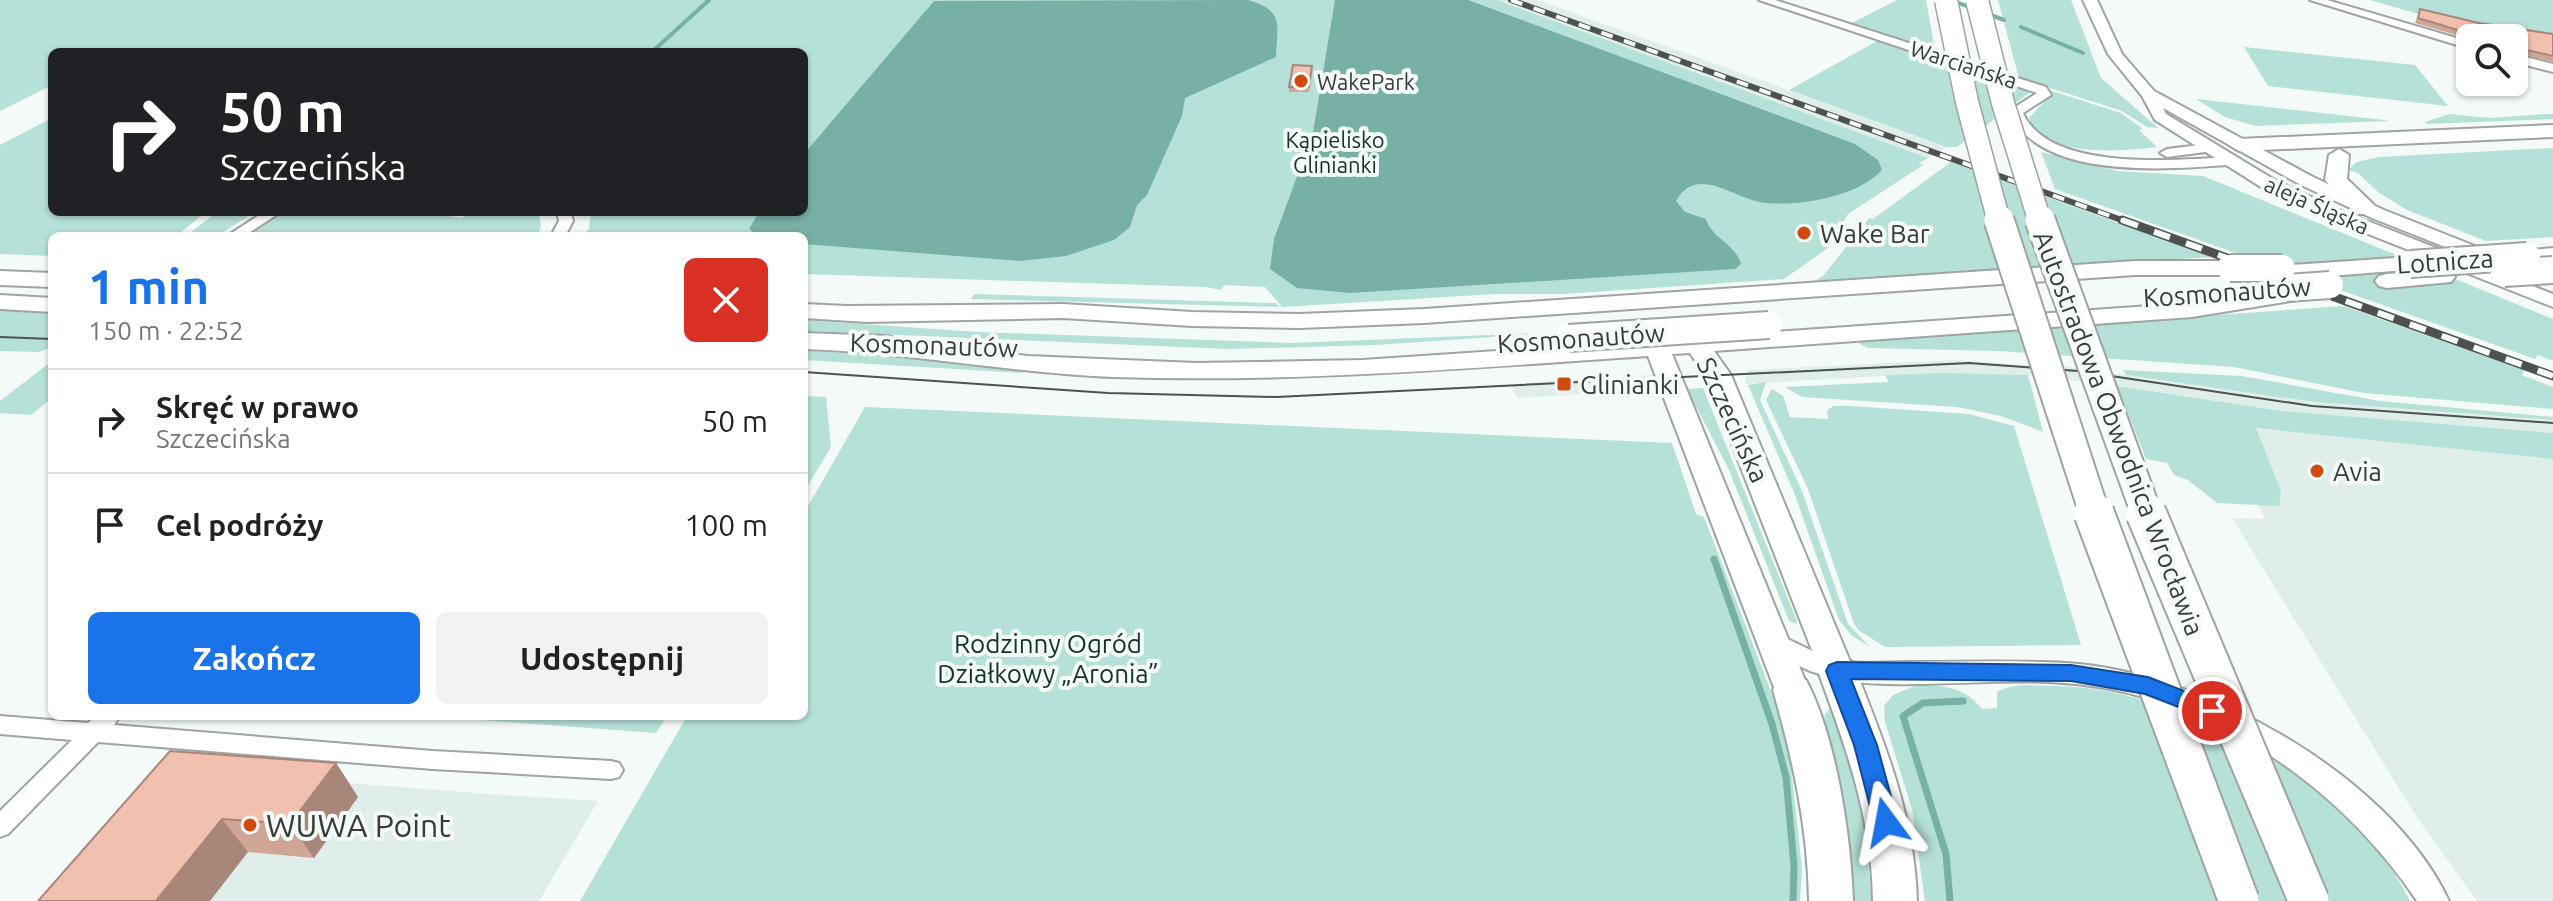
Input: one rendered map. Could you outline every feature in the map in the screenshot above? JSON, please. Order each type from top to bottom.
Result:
[{"type":"highway","name":"Autostradowa Obwodnica Wrocławia","points":[[1946,0],[1971,118],[2028,317],[2164,709],[2239,901]]},
{"type":"highway","name":"Autostradowa Obwodnica Wrocławia","points":[[1977,0],[2019,159],[2071,314],[2167,568],[2309,901]]},
{"type":"highway","points":[[1837,671],[1881,793],[1892,851],[1895,901]]},
{"type":"highway","points":[[1792,690],[1820,788],[1831,871],[1831,901]]},
{"type":"main road","points":[[2233,153],[2553,131]]},
{"type":"main road","points":[[2262,158],[2553,143]]},
{"type":"main road","points":[[2339,155],[2336,180],[2365,209]]},
{"type":"main road","name":"Lotnicza","points":[[2340,281],[2410,264],[2553,255]]},
{"type":"main road","points":[[850,313],[1063,311],[1192,319],[1300,321],[1654,301],[2135,268],[2239,271]]},
{"type":"main road","name":"Lotnicza","points":[[2340,281],[2553,270]]},
{"type":"main road","name":"Kosmonautów","points":[[1764,317],[2239,271],[2290,280]]},
{"type":"main road","points":[[0,278],[48,280]]},
{"type":"main road","points":[[871,344],[1027,364],[1238,371],[1363,368],[2192,310],[2290,280],[2340,281]]},
{"type":"main road","name":"Kosmonautów","points":[[808,341],[1290,355],[1565,330],[2290,280]]},
{"type":"main road","name":"Szczecińska","points":[[1792,690],[1649,327],[1654,301],[1682,324],[1718,375],[1837,671]]},
{"type":"main road","points":[[0,302],[48,305]]},
{"type":"main road","name":"Kosmonautów","points":[[808,311],[976,324],[1255,336],[1565,330]]},
{"type":"main road","points":[[1718,375],[1746,342]]},
{"type":"street","name":"Warciańska","points":[[1764,0],[2042,90],[2045,95],[2016,112],[2016,117],[2036,137],[2088,156],[2115,164],[2140,165],[2233,153]]},
{"type":"street","name":"aleja Śląska","points":[[2090,0],[2115,54],[2126,70],[2149,94],[2233,153],[2331,213],[2553,301]]},
{"type":"street","points":[[2315,0],[2456,42]]},
{"type":"street","points":[[2528,62],[2553,68]]},
{"type":"street","name":"aleja Śląska","points":[[2149,94],[2160,117],[2208,148],[2262,158],[2365,209],[2553,284]]},
{"type":"street","name":"Warciańska","points":[[2088,156],[2208,148]]},
{"type":"street","points":[[241,232],[267,216]]},
{"type":"street","points":[[1774,643],[1837,671]]},
{"type":"street","points":[[1792,690],[1837,671],[2071,673],[2134,682],[2191,702],[2285,751],[2347,797],[2401,853],[2434,901]]},
{"type":"street","points":[[0,725],[102,724],[433,760],[611,770]]},
{"type":"street","points":[[0,827],[102,724]]},
{"type":"shaded area","points":[[1248,0],[1268,9],[1276,20],[1276,57],[1185,98],[1182,116],[1147,195],[1137,205],[1130,227],[1114,240],[1066,256],[1020,261],[808,244],[808,232],[753,232],[749,229],[757,216],[808,216],[808,149],[934,1]]},
{"type":"shaded area","points":[[1335,0],[1468,0],[1855,144],[1878,160],[1882,170],[1842,194],[1808,202],[1760,202],[1704,184],[1684,191],[1676,201],[1685,212],[1706,219],[1713,232],[1734,251],[1741,264],[1735,269],[1350,293],[1297,288],[1270,269],[1274,239],[1313,133]]},
{"type":"shaded area","points":[[1497,0],[1537,0],[1947,147],[1928,158]]},
{"type":"shaded area","points":[[1955,360],[2077,368],[2315,402],[2553,420],[2553,433],[2282,411],[2028,375],[1915,374],[1745,384],[1747,370]]},
{"type":"shaded area","points":[[1653,375],[1663,389],[1517,398],[1510,384]]},
{"type":"shaded area","points":[[2209,425],[2358,437],[2553,459],[2553,901],[2477,901],[2416,816],[2232,518],[2266,519]]},
{"type":"shaded area","points":[[183,770],[598,801],[539,901],[70,901]]},
{"type":"green space","name":"Kąpielisko Glinianki","points":[[0,0],[1497,0],[1928,158],[1919,163],[1923,165],[1848,214],[1828,248],[1784,279],[1564,294],[1495,294],[1282,307],[1265,287],[1224,285],[1221,290],[1206,287],[808,274],[808,232],[586,232],[591,216],[808,216],[808,48],[48,48],[48,87],[0,111]]},
{"type":"green space","points":[[1897,0],[1926,0],[1935,51],[1850,24]]},
{"type":"green space","points":[[1998,0],[2071,0],[2101,78],[2158,128],[2147,127],[2122,111],[2019,78]]},
{"type":"green space","points":[[2370,0],[2553,0],[2553,40],[2528,35],[2528,24],[2469,24]]},
{"type":"green space","points":[[1879,40],[2032,91],[1957,147],[1947,147],[1789,90]]},
{"type":"green space","points":[[2244,47],[2415,65],[2448,106],[2268,86]]},
{"type":"green space","points":[[2049,90],[2121,113],[2143,129],[2139,130],[2157,147],[2086,149],[2050,140],[2037,131],[2029,118],[2050,96]]},
{"type":"green space","points":[[2196,99],[2389,121],[2256,126],[2225,117]]},
{"type":"green space","points":[[2449,114],[2490,118],[2553,114],[2553,119],[2425,122]]},
{"type":"green space","points":[[48,120],[48,216],[201,216],[181,232],[48,232],[48,256],[0,254],[0,145]]},
{"type":"green space","points":[[2553,148],[2553,237],[2486,241],[2407,210],[2378,192],[2358,173],[2348,170],[2357,162],[2379,157]]},
{"type":"green space","points":[[2041,152],[2117,171],[2203,176],[2553,319],[2553,361],[2538,355],[2535,359],[2055,189]]},
{"type":"green space","points":[[1951,162],[2212,257],[1811,283],[1823,276],[1869,218],[1873,219]]},
{"type":"green space","points":[[212,216],[249,216],[223,232],[191,232]]},
{"type":"green space","points":[[278,216],[539,216],[541,225],[539,232],[252,232]]},
{"type":"green space","points":[[974,294],[1276,303],[1279,307],[971,299]]},
{"type":"green space","points":[[2344,306],[2524,370],[2522,375],[2553,387],[2553,409],[2364,393],[2234,367],[1999,351],[1868,348],[1858,343],[1875,339]]},
{"type":"green space","points":[[0,309],[48,311],[48,349],[39,352],[0,351]]},
{"type":"green space","points":[[808,320],[978,332],[1292,343],[1566,332],[1376,345],[1229,349],[808,331]]},
{"type":"green space","points":[[808,351],[905,356],[1025,369],[1023,373],[808,360]]},
{"type":"green space","points":[[48,364],[48,401],[31,415],[0,413],[0,401]]},
{"type":"green space","points":[[2123,370],[2242,376],[2380,401],[2553,417],[2553,420],[2315,402],[2126,375]]},
{"type":"green space","points":[[1885,375],[2028,375],[2043,432],[2001,416],[1957,407],[1802,397],[1785,387],[1889,382]]},
{"type":"green space","points":[[1766,382],[1760,400],[1802,491],[1848,624],[1870,647],[1851,635],[1839,620],[1795,495],[1748,385]]},
{"type":"green space","points":[[2117,386],[2282,411],[2553,433],[2553,459],[2256,428],[2281,491],[2279,506],[2217,503],[2188,480],[2174,475],[2167,463],[2146,459]]},
{"type":"green space","points":[[1703,388],[1796,624],[1789,621],[1729,470],[1687,389]]},
{"type":"green space","points":[[1772,389],[1783,396],[1790,417],[1828,419],[1827,411],[1833,406],[1850,406],[1969,414],[2014,426],[2081,645],[1885,647],[1858,630],[1808,489],[1766,400]]},
{"type":"green space","points":[[808,396],[826,397],[831,447],[808,485]]},
{"type":"green space","name":"Rodzinny Ogród Działkowy „Aronia”","points":[[865,407],[1672,443],[1696,514],[1704,517],[1780,715],[1791,767],[1802,869],[1800,901],[580,901],[685,720],[808,720],[808,506]]},
{"type":"green space","points":[[1917,685],[1953,689],[1968,696],[1982,709],[1997,708],[1997,692],[2017,686],[2106,691],[2157,704],[2209,724],[2260,751],[2307,783],[2349,819],[2384,859],[2410,901],[1925,901],[1912,809],[1885,722],[1884,706],[1893,695]]},
{"type":"green space","points":[[1830,709],[1836,712],[1862,806],[1872,901],[1847,901],[1823,725],[1825,714]]},
{"type":"green space","points":[[479,720],[664,720],[656,733]]},
{"type":"building","points":[[2420,9],[2486,24],[2456,24],[2456,30],[2418,18]]},
{"type":"building","points":[[2528,30],[2553,34],[2553,56],[2528,50]]},
{"type":"building","name":"WakePark","points":[[1293,65],[1312,66],[1309,87],[1289,87]]},
{"type":"building","points":[[170,751],[336,763],[290,824],[222,819],[156,901],[38,901]]},
{"type":"waterway","points":[[656,48],[709,0]]},
{"type":"waterway","points":[[1951,0],[1974,9]]},
{"type":"waterway","points":[[1985,13],[2004,20]]},
{"type":"waterway","points":[[2021,27],[2083,53]]},
{"type":"waterway","points":[[1714,559],[1772,724],[1786,777],[1794,866],[1793,901]]},
{"type":"waterway","points":[[1950,901],[1946,854],[1903,716],[1923,703],[1963,701]]},
{"type":"tram line","points":[[0,337],[48,339]]},
{"type":"tram line","points":[[808,372],[1108,393],[1277,397],[1969,363],[2078,371],[2312,406],[2553,423]]},
{"type":"railway","points":[[1511,0],[2127,222]]},
{"type":"railway","points":[[2122,220],[2553,376]]},
{"type":"place","name":"WakePark","points":[[1301,81]]},
{"type":"place","name":"Wake Bar","points":[[1804,233]]},
{"type":"place","name":"Glinianki","points":[[1564,384]]},
{"type":"place","name":"Avia","points":[[2317,471]]},
{"type":"place","name":"WUWA Point","points":[[250,825]]},
{"type":"route","points":[[1886,822],[1881,793],[1837,671],[2071,673],[2148,686],[2212,711]]}]
